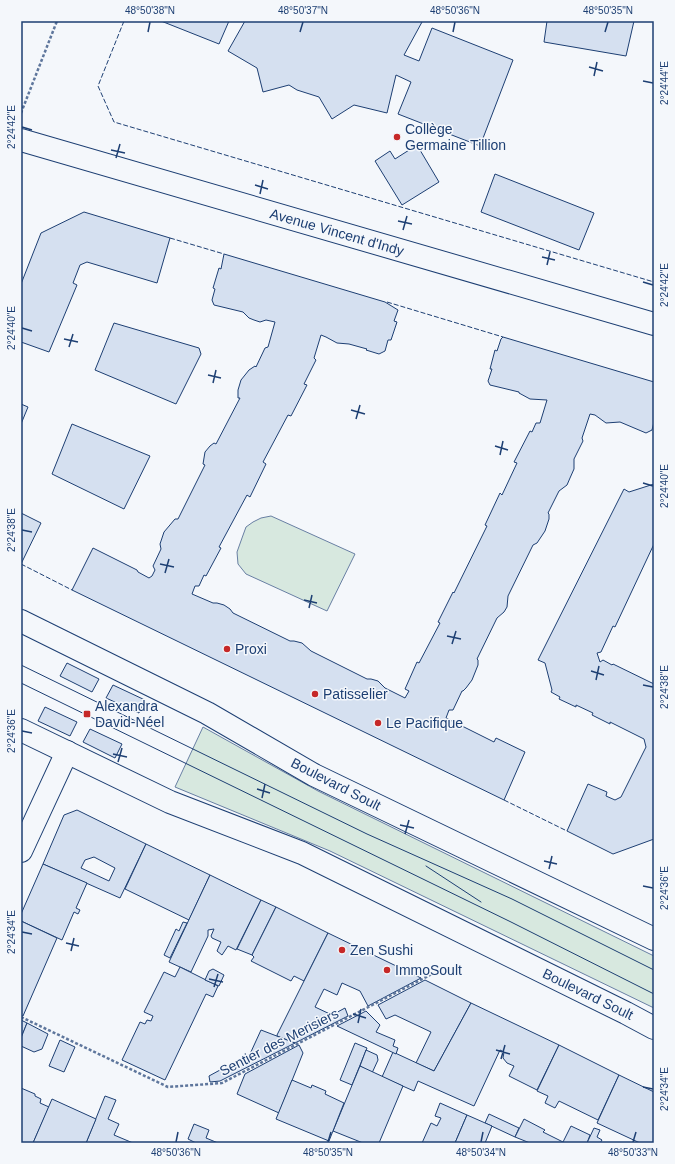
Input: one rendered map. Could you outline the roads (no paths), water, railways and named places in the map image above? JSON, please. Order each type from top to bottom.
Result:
[{"type":"main road","name":"Avenue Vincent d'Indy","points":[[21,140],[654,324]]},
{"type":"main road","name":"Boulevard Soult","points":[[21,621],[207,713],[314,775],[654,939]]},
{"type":"main road","name":"Boulevard Soult","points":[[21,730],[170,802],[302,853],[654,1028]]},
{"type":"main road","points":[[21,851],[67,752]]},
{"type":"tram line","points":[[21,665],[367,834],[512,899],[654,970]]},
{"type":"tram line","points":[[21,683],[511,922],[654,994]]},
{"type":"tram line","points":[[426,866],[481,902]]},
{"type":"place","name":"Collège Germaine Tillion","points":[[397,137]]},
{"type":"place","name":"Proxi","points":[[227,649]]},
{"type":"place","name":"Patisselier","points":[[315,694]]},
{"type":"place","name":"Alexandra David-Néel","points":[[87,714]]},
{"type":"place","name":"Le Pacifique","points":[[378,723]]},
{"type":"place","name":"Zen Sushi","points":[[342,950]]},
{"type":"place","name":"ImmoSoult","points":[[387,970]]}]
